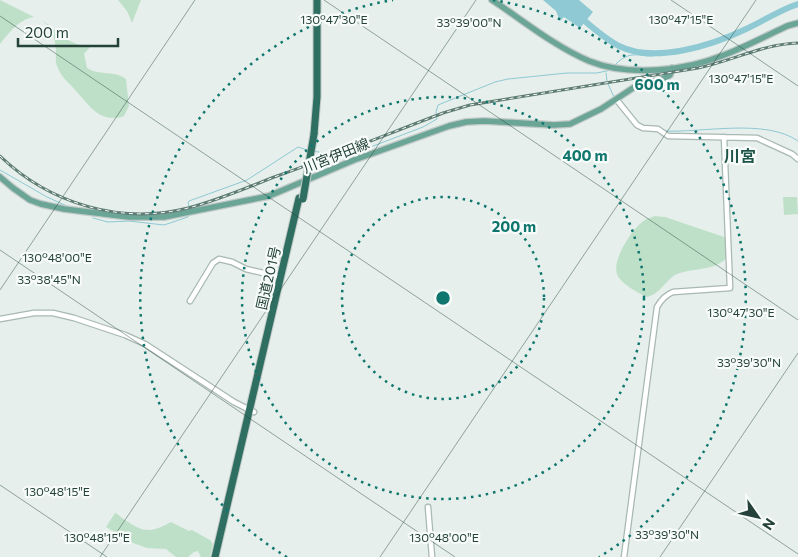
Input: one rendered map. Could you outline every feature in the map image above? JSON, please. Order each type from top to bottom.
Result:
[{"type":"highway","name":"国道201号","points":[[313,0],[313,133]]},
{"type":"highway","name":"国道201号","points":[[220,557],[279,287],[301,198],[313,133],[317,97],[316,0]]},
{"type":"highway","name":"国道201号","points":[[215,557],[252,411]]},
{"type":"main road","points":[[492,0],[562,46],[602,66],[632,70],[672,68],[695,64],[723,56],[787,26],[798,23]]},
{"type":"main road","name":"川宮伊田線","points":[[0,177],[24,196],[41,204],[64,209],[129,217],[164,217],[268,196],[345,164],[449,126],[466,122],[570,124],[601,109],[643,82],[659,81],[670,75],[672,68]]},
{"type":"street","points":[[616,99],[638,125],[643,128],[658,129],[668,136],[757,138],[792,154],[798,159]]},
{"type":"street","points":[[624,557],[657,307],[667,294],[672,292],[730,288],[724,137]]},
{"type":"street","points":[[190,301],[213,263],[218,259],[232,262],[246,270],[276,276]]},
{"type":"street","points":[[0,319],[34,313],[53,313],[126,335],[146,344],[234,402],[252,411]]},
{"type":"street","points":[[428,507],[432,557]]},
{"type":"green space","points":[[0,0],[34,17],[19,24],[0,44]]},
{"type":"green space","points":[[118,0],[141,0],[132,23],[127,11]]},
{"type":"green space","points":[[42,20],[72,42],[85,46],[92,45],[84,54],[87,68],[96,72],[121,76],[126,79],[129,106],[124,116],[108,118],[102,116],[91,108],[65,80],[56,63],[53,35],[49,27]]},
{"type":"green space","points":[[783,197],[797,197],[798,214],[784,215]]},
{"type":"green space","points":[[655,216],[665,217],[724,237],[731,246],[727,257],[722,262],[708,268],[673,276],[660,290],[652,295],[647,297],[639,293],[625,284],[619,277],[616,268],[617,261],[623,246],[632,232],[643,222]]},
{"type":"green space","points":[[115,513],[143,529],[153,530],[171,522],[189,531],[192,530],[210,540],[213,544],[210,557],[201,557],[198,551],[188,557],[176,557],[166,549],[147,548],[133,543],[106,527]]},
{"type":"water","points":[[543,0],[579,0],[593,12],[580,28],[564,17],[560,21],[556,11]]},
{"type":"waterway","points":[[579,16],[619,46],[633,51],[666,53],[717,41],[798,4]]},
{"type":"waterway","points":[[615,65],[628,56],[651,56],[663,52]]},
{"type":"waterway","points":[[314,151],[327,154],[343,148],[348,153],[368,148],[423,127],[437,119],[438,105],[495,82],[508,79],[567,73],[597,73],[611,70]]},
{"type":"waterway","points":[[606,73],[607,81]]},
{"type":"waterway","points":[[608,84],[614,97]]},
{"type":"waterway","points":[[632,122],[640,129],[657,131]]},
{"type":"waterway","points":[[664,131],[752,128],[785,134],[798,141]]},
{"type":"waterway","points":[[190,209],[189,201],[247,180],[298,147],[307,150]]},
{"type":"waterway","points":[[0,170],[47,197],[69,207]]},
{"type":"waterway","points":[[93,218],[108,222],[129,221],[164,225],[188,217],[190,213]]},
{"type":"railway","points":[[0,156],[41,187],[64,198],[112,212],[137,214],[163,213],[200,205],[443,113],[470,105],[698,68],[772,46],[798,43]]},
{"type":"district","name":"川宮","points":[[740,155]]}]
